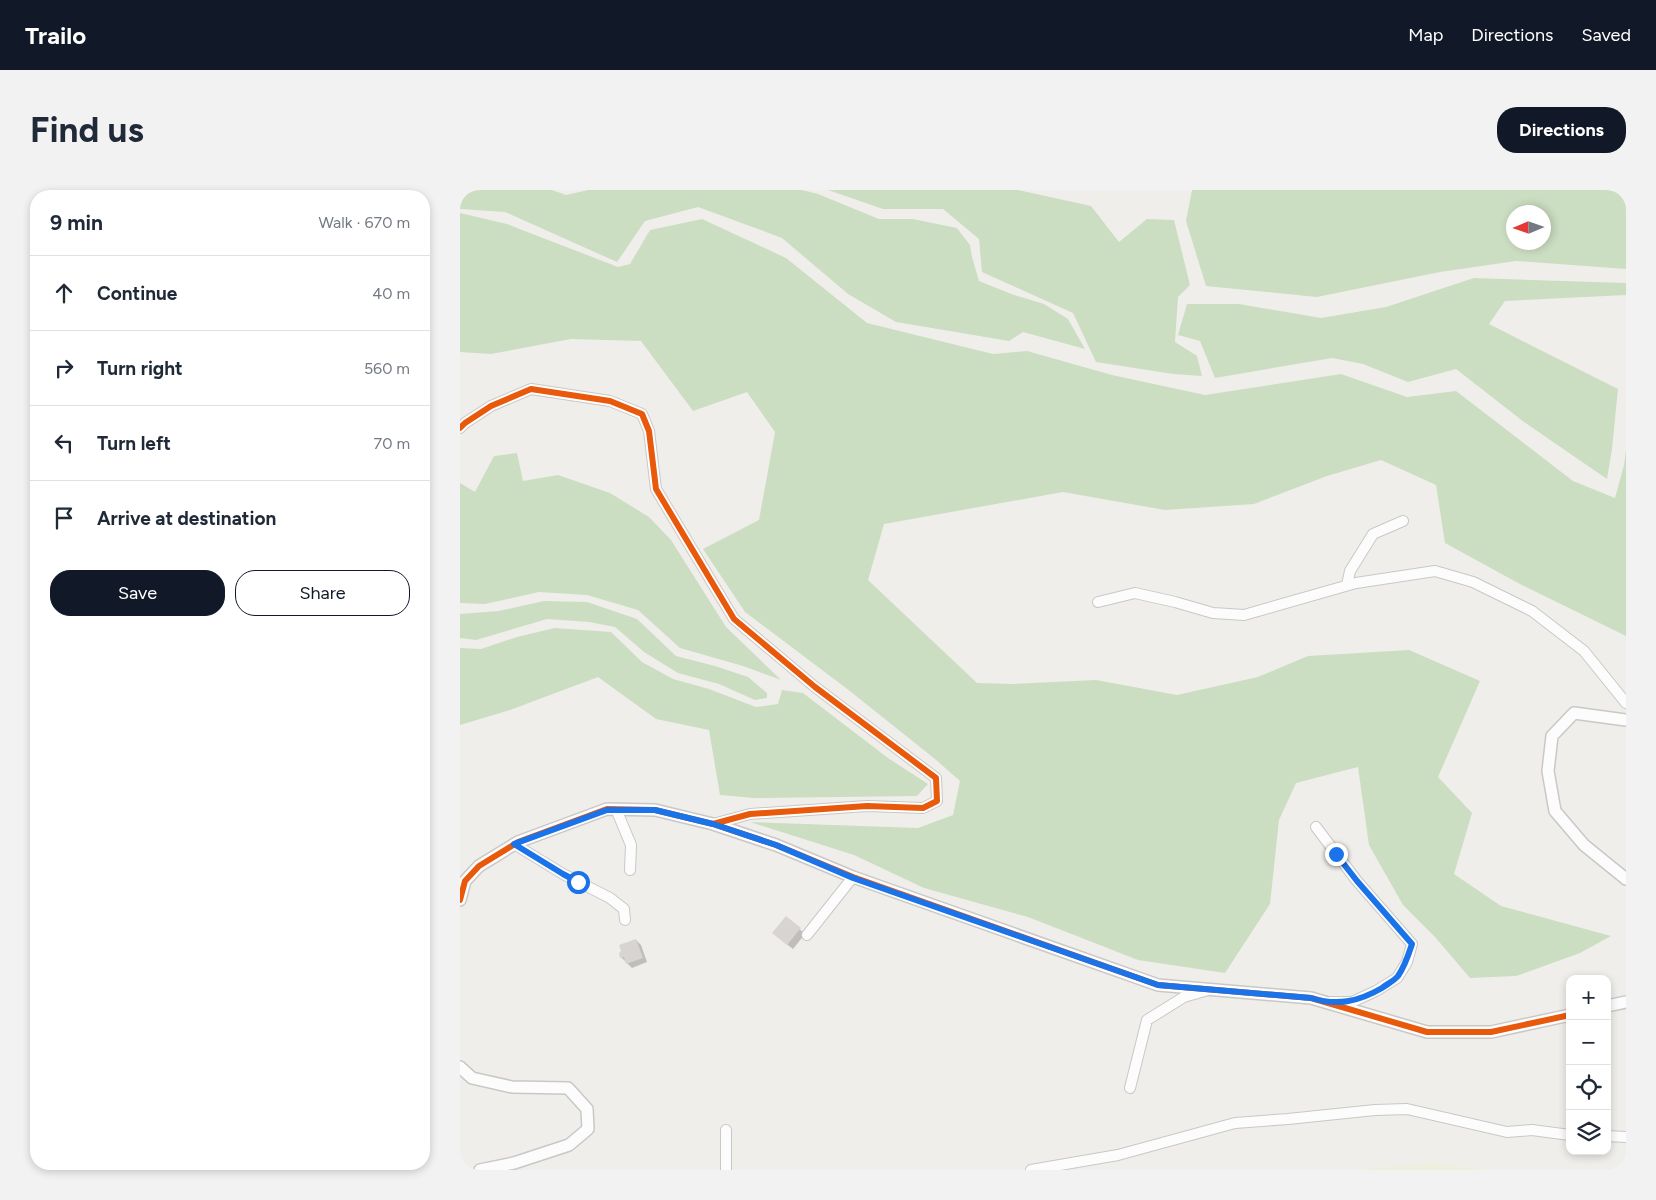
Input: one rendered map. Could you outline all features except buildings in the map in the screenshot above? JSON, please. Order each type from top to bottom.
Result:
[{"type":"street","points":[[460,428],[491,406],[531,390],[610,402],[642,414],[649,431],[656,489],[734,619],[815,687],[936,778],[937,801],[923,808],[867,806],[750,814],[713,824]]},
{"type":"street","points":[[1347,586],[1350,571],[1373,534],[1403,521]]},
{"type":"street","points":[[1098,602],[1135,594],[1175,602],[1213,613],[1244,615],[1347,586],[1434,570],[1472,582],[1532,611],[1584,651],[1626,703]]},
{"type":"street","points":[[1626,720],[1574,713],[1552,736],[1548,771],[1555,810],[1584,845],[1626,879]]},
{"type":"street","points":[[616,809],[631,845],[630,870]]},
{"type":"street","points":[[460,900],[463,879],[479,866],[514,844],[607,810],[655,810],[713,824],[776,845],[853,878],[1158,985],[1311,998],[1427,1032],[1491,1032],[1566,1016]]},
{"type":"street","points":[[1316,827],[1357,881],[1412,944],[1407,962],[1397,978],[1352,1002],[1322,1002]]},
{"type":"street","points":[[514,844],[563,874],[610,898],[624,910],[625,920]]},
{"type":"street","points":[[807,935],[853,878]]},
{"type":"street","points":[[1130,1088],[1147,1020],[1184,997],[1209,990]]},
{"type":"street","points":[[1611,1005],[1626,1002]]},
{"type":"street","points":[[460,1067],[472,1078],[512,1087],[568,1088],[587,1109],[588,1129],[569,1145],[514,1163],[480,1170]]},
{"type":"street","points":[[1031,1170],[1118,1155],[1235,1123],[1375,1110],[1407,1109],[1507,1132],[1532,1130],[1566,1134]]},
{"type":"street","points":[[726,1130],[726,1170]]},
{"type":"street","points":[[1611,1136],[1626,1137]]},
{"type":"green space","points":[[460,190],[552,190],[566,195],[588,190],[802,190],[818,194],[879,219],[913,219],[957,228],[970,245],[979,281],[1014,295],[1044,304],[1068,319],[1085,349],[1023,332],[1009,341],[896,322],[848,294],[782,238],[698,207],[645,221],[617,262],[505,212],[460,209]]},
{"type":"green space","points":[[828,190],[1018,190],[1091,206],[1119,242],[1147,219],[1174,220],[1190,285],[1178,297],[1175,342],[1197,356],[1202,376],[1173,374],[1096,362],[1073,313],[982,272],[979,239],[943,209],[883,209]]},
{"type":"green space","points":[[1192,190],[1626,190],[1626,269],[1516,261],[1440,272],[1317,297],[1206,286],[1186,221]]},
{"type":"green space","points":[[460,213],[507,224],[618,267],[630,264],[650,230],[702,219],[786,258],[867,323],[993,354],[1027,351],[1112,375],[1205,395],[1341,374],[1407,397],[1456,391],[1573,481],[1615,498],[1626,450],[1626,636],[1518,583],[1445,543],[1436,485],[1381,460],[1327,476],[1254,504],[1165,510],[1063,492],[884,524],[868,580],[977,683],[1012,684],[1096,680],[1177,695],[1258,677],[1308,656],[1409,650],[1480,681],[1438,777],[1472,813],[1454,874],[1501,906],[1611,936],[1580,953],[1516,976],[1470,978],[1435,937],[1403,905],[1369,845],[1358,767],[1296,783],[1279,820],[1270,904],[1225,973],[1138,960],[1028,917],[924,888],[854,855],[750,822],[918,828],[953,815],[960,781],[846,688],[745,612],[703,549],[759,520],[775,432],[747,392],[693,411],[641,341],[571,339],[491,354],[460,352]]},
{"type":"green space","points":[[1474,278],[1626,283],[1626,295],[1505,301],[1489,324],[1618,389],[1607,479],[1524,422],[1456,369],[1408,382],[1363,364],[1332,358],[1215,378],[1200,341],[1178,335],[1187,304],[1239,304],[1321,318],[1386,307]]},
{"type":"green space","points":[[517,453],[523,481],[558,475],[610,493],[649,517],[671,540],[726,627],[781,680],[743,666],[680,648],[638,610],[587,595],[539,592],[485,604],[460,603],[460,483],[475,492],[494,456]]},
{"type":"green space","points":[[544,601],[587,602],[637,619],[676,656],[748,677],[767,693],[767,698],[755,700],[719,684],[678,673],[644,652],[615,627],[589,622],[547,619],[476,640],[460,638],[460,614],[499,611]]},
{"type":"green space","points":[[555,628],[611,632],[642,662],[673,679],[709,689],[756,707],[778,704],[782,690],[803,693],[888,758],[928,784],[917,796],[754,798],[720,795],[709,730],[656,719],[598,677],[510,710],[460,725],[460,648],[481,649],[517,637]]},
{"type":"green space","points":[[1432,1162],[1486,1170],[1353,1170]]},
{"type":"cycle path","points":[[460,428],[491,406],[531,389],[610,401],[642,414],[649,431],[656,489],[734,619],[815,687],[936,778],[937,801],[923,808],[867,806],[750,814],[713,824]]},
{"type":"cycle path","points":[[460,900],[465,881],[479,866],[518,842],[607,809],[655,810],[713,824],[776,845],[853,877],[1158,985],[1311,998],[1427,1032],[1491,1032],[1566,1016]]},
{"type":"route","points":[[578,882],[514,844],[607,810],[655,810],[713,824],[776,845],[853,878],[1158,985],[1311,998],[1322,1002],[1352,1002],[1376,991],[1397,978],[1407,962],[1412,944],[1336,854]]}]
